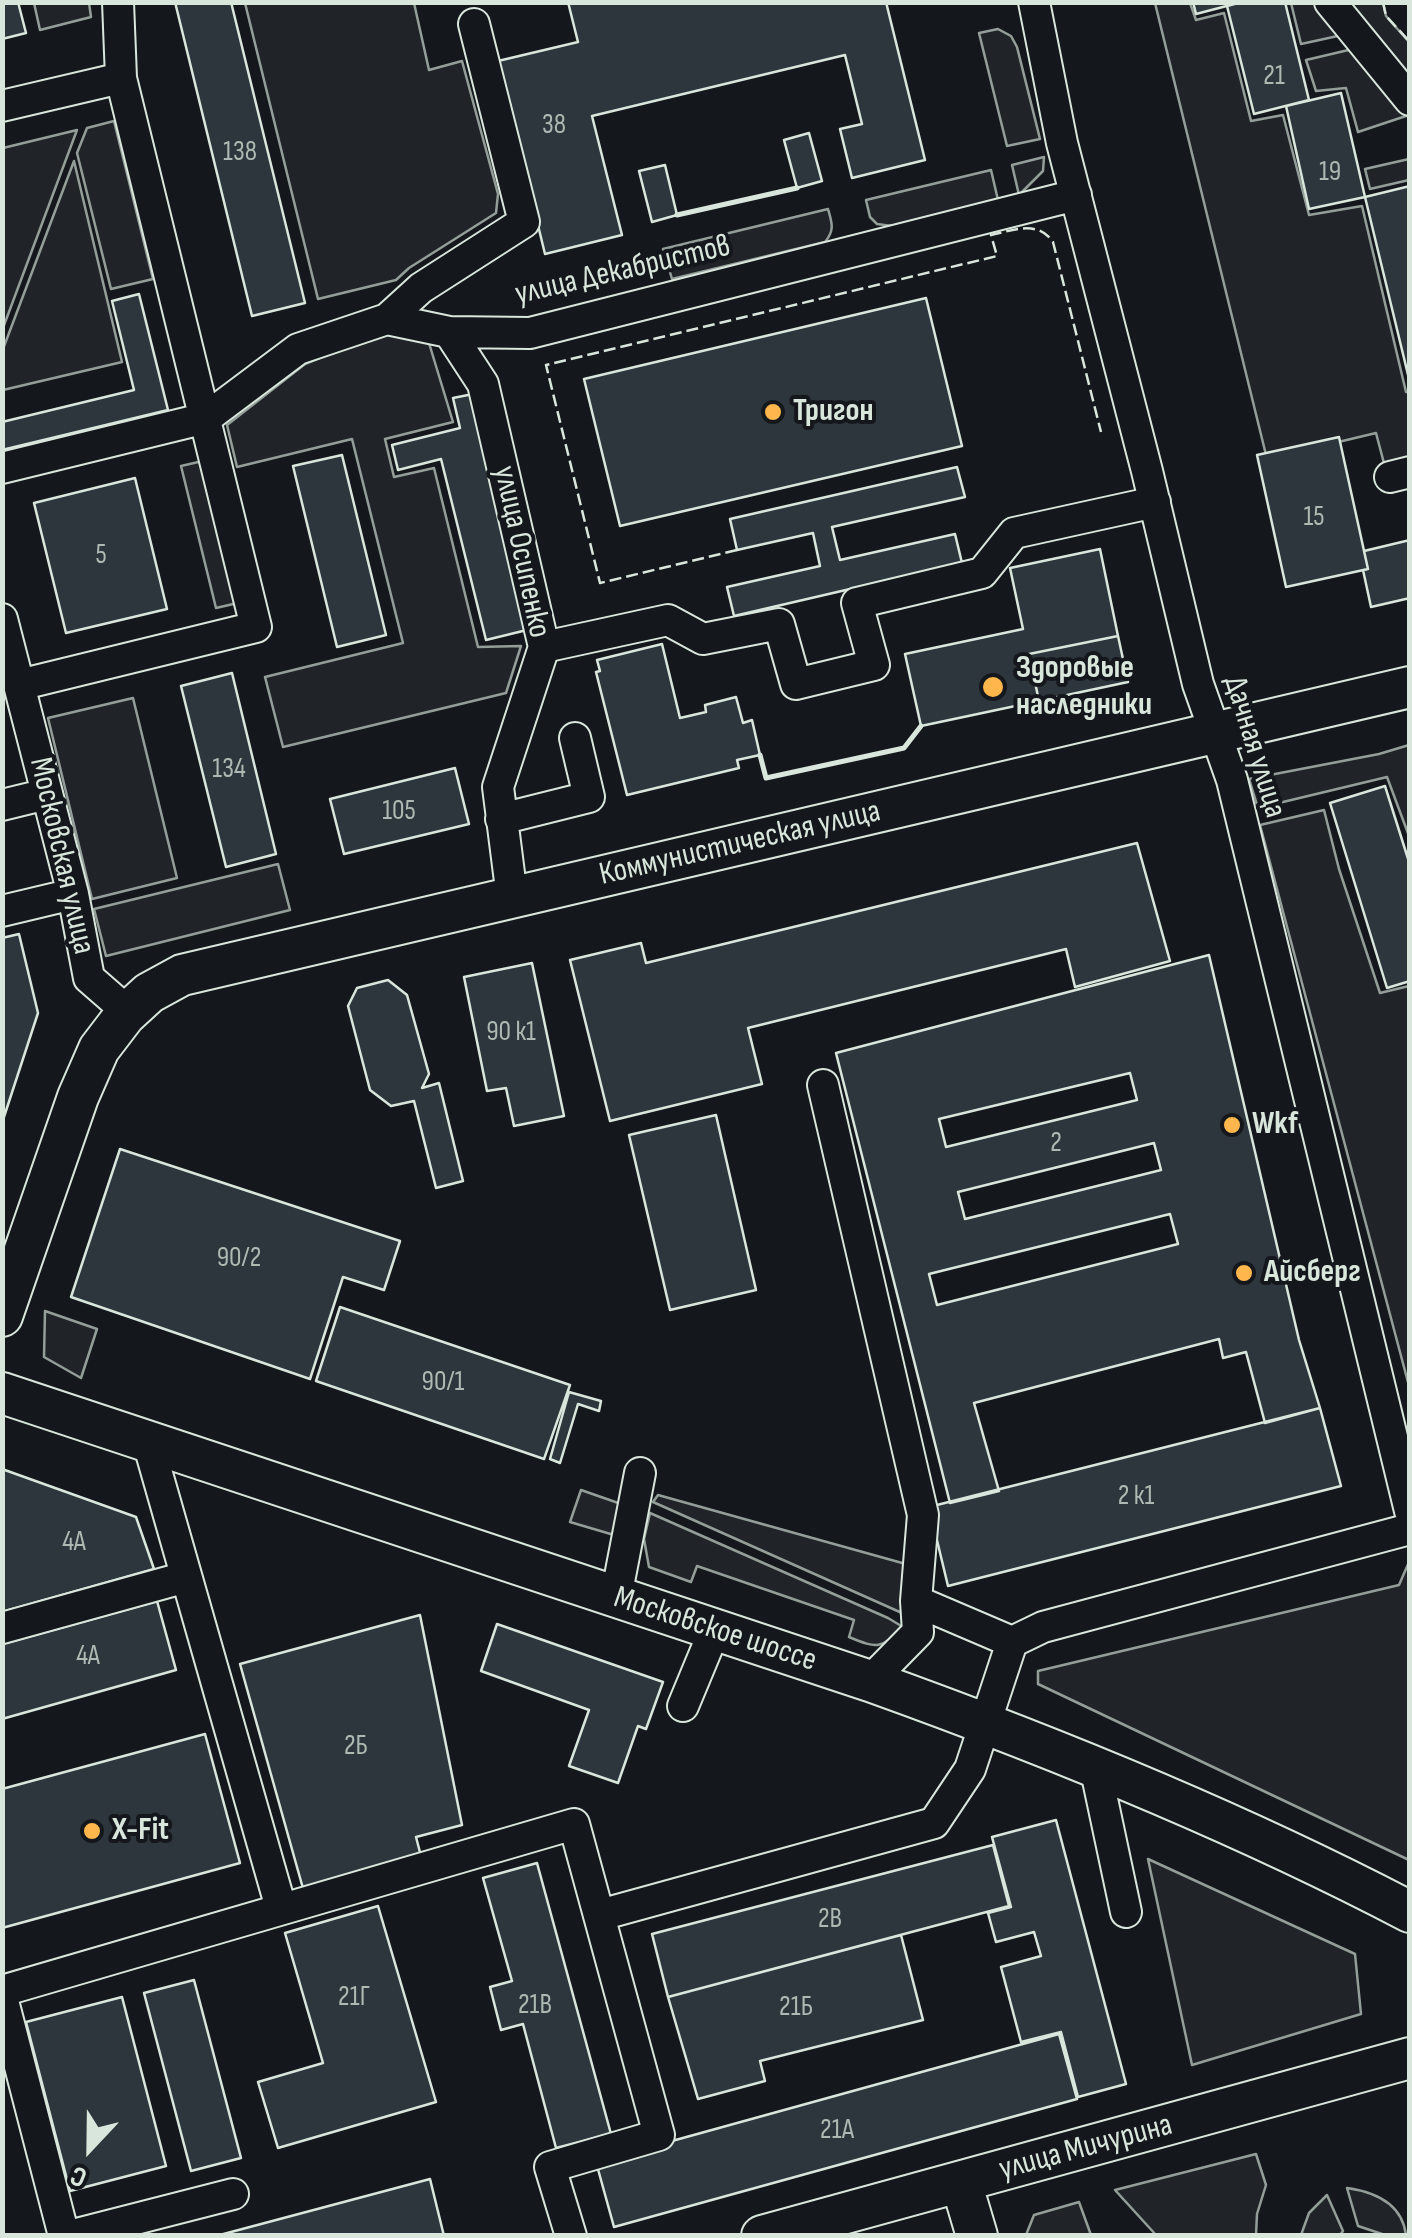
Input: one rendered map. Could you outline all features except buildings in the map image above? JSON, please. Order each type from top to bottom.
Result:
[{"type":"main road","name":"Коммунистическая улица","points":[[2,1316],[98,1049],[149,993],[182,974],[1410,687]]},
{"type":"main road","name":"Московское шоссе","points":[[2,1393],[984,1722],[1256,1835],[1410,1912]]},
{"type":"main road","name":"улица Мичурина","points":[[762,2236],[1410,2058]]},
{"type":"main road","points":[[960,2182],[977,2236]]},
{"type":"street","points":[[19,685],[256,627],[121,78],[118,2]]},
{"type":"street","name":"Дачная улица","points":[[1034,2],[1062,143],[1198,684],[1232,780],[1410,1511]]},
{"type":"street","points":[[1330,2],[1410,100]]},
{"type":"street","points":[[2,468],[206,418],[298,349],[386,319],[421,288],[524,222],[474,24]]},
{"type":"street","points":[[2,106],[121,78]]},
{"type":"street","name":"улица Декабристов","points":[[386,319],[448,332],[530,334],[1076,195]]},
{"type":"street","name":"улица Осипенко","points":[[448,332],[483,384],[544,647],[498,788],[512,897]]},
{"type":"street","points":[[544,647],[668,620],[703,639],[779,624],[796,684],[874,665],[857,603],[982,572],[1014,533],[1155,502]]},
{"type":"street","name":"Московская улица","points":[[2,618],[73,894],[89,978],[128,1012]]},
{"type":"street","points":[[502,819],[590,797],[574,738]]},
{"type":"street","points":[[2,805],[47,794]]},
{"type":"street","points":[[2,911],[73,894]]},
{"type":"street","points":[[823,1085],[923,1514],[916,1600],[918,1632],[870,1681]]},
{"type":"street","points":[[148,1442],[282,1908]]},
{"type":"street","points":[[616,1597],[640,1473]]},
{"type":"street","points":[[600,1915],[934,1823],[970,1769],[1012,1642],[1043,1627],[1410,1528]]},
{"type":"street","points":[[2,1628],[186,1577]]},
{"type":"street","points":[[916,1600],[1012,1642]]},
{"type":"street","points":[[682,1706],[715,1630]]},
{"type":"street","points":[[1095,1766],[1126,1912]]},
{"type":"street","points":[[233,2194],[66,2236],[2,1994],[574,1824],[659,2135],[550,2167],[571,2236]]},
{"type":"shaded area","points":[[34,3],[89,3],[91,17],[40,30]]},
{"type":"shaded area","points":[[245,3],[414,3],[429,70],[462,61],[498,194],[496,213],[396,280],[318,299]]},
{"type":"shaded area","points":[[1155,3],[1190,3],[1196,20],[1224,13],[1251,121],[1283,115],[1309,215],[1362,206],[1409,392],[1409,481],[1390,486],[1376,433],[1267,459]]},
{"type":"shaded area","points":[[1291,3],[1320,3],[1347,34],[1301,44]]},
{"type":"shaded area","points":[[1343,3],[1383,3],[1386,16],[1409,42],[1409,81]]},
{"type":"shaded area","points":[[998,29],[1011,36],[1017,47],[1040,139],[1007,146],[979,33]]},
{"type":"shaded area","points":[[1357,48],[1409,115],[1358,132],[1346,88],[1316,91],[1306,60]]},
{"type":"shaded area","points":[[114,121],[153,279],[111,289],[77,153],[87,128]]},
{"type":"shaded area","points":[[77,130],[3,328],[3,148]]},
{"type":"shaded area","points":[[1044,157],[1043,171],[1019,195],[1012,165]]},
{"type":"shaded area","points":[[1409,159],[1409,180],[1370,189],[1365,169]]},
{"type":"shaded area","points":[[74,161],[122,362],[3,390],[3,349]]},
{"type":"shaded area","points":[[991,170],[998,200],[892,226],[877,224],[870,217],[866,200]]},
{"type":"shaded area","points":[[828,209],[832,226],[825,242],[672,279],[663,249]]},
{"type":"shaded area","points":[[386,331],[429,343],[453,422],[385,439],[394,477],[434,468],[478,647],[521,646],[506,693],[283,747],[265,677],[403,643],[352,439],[237,467],[227,425],[305,364]]},
{"type":"shaded area","points":[[207,460],[242,602],[216,608],[181,466]]},
{"type":"shaded area","points":[[133,698],[177,878],[92,899],[48,718]]},
{"type":"shaded area","points":[[1409,745],[1409,836],[1387,777],[1258,808],[1249,779]]},
{"type":"shaded area","points":[[1324,810],[1380,993],[1409,986],[1409,1386],[1260,825]]},
{"type":"shaded area","points":[[278,864],[290,910],[106,956],[94,909]]},
{"type":"shaded area","points":[[45,1311],[97,1329],[81,1378],[44,1357]]},
{"type":"shaded area","points":[[581,1490],[624,1505],[614,1535],[570,1522]]},
{"type":"shaded area","points":[[658,1495],[913,1566],[902,1613],[653,1502]]},
{"type":"shaded area","points":[[650,1513],[903,1627],[884,1643],[867,1644],[849,1637],[854,1620],[697,1566],[691,1582],[649,1567],[644,1539]]},
{"type":"shaded area","points":[[1409,1562],[1409,1860],[1038,1684],[1038,1671],[1399,1585]]},
{"type":"shaded area","points":[[1148,1859],[1355,1954],[1361,2014],[1192,2065]]},
{"type":"shaded area","points":[[1256,2154],[1266,2185],[1257,2214],[1256,2235],[1156,2235],[1115,2190]]},
{"type":"shaded area","points":[[1347,2188],[1367,2193],[1393,2207],[1406,2235],[1385,2235],[1358,2226]]},
{"type":"shaded area","points":[[1327,2195],[1343,2231],[1340,2235],[1301,2235],[1309,2213]]},
{"type":"shaded area","points":[[1079,2202],[1091,2235],[1026,2235],[1034,2215]]},
{"type":"fence","points":[[1383,2],[1386,16],[1410,42]]},
{"type":"fence","points":[[737,550],[600,583],[546,365],[997,256],[991,235],[1033,229],[1053,242],[1101,432]]},
{"type":"wall","points":[[677,215],[797,188]]},
{"type":"wall","points":[[760,755],[766,778],[904,748],[921,726]]},
{"type":"place","name":"Тригон","points":[[773,412]]},
{"type":"place","name":"Здоровые наследники","points":[[993,687]]},
{"type":"place","name":"Wkf","points":[[1232,1125]]},
{"type":"place","name":"Айсберг","points":[[1244,1273]]},
{"type":"place","name":"X-Fit","points":[[92,1831]]}]
